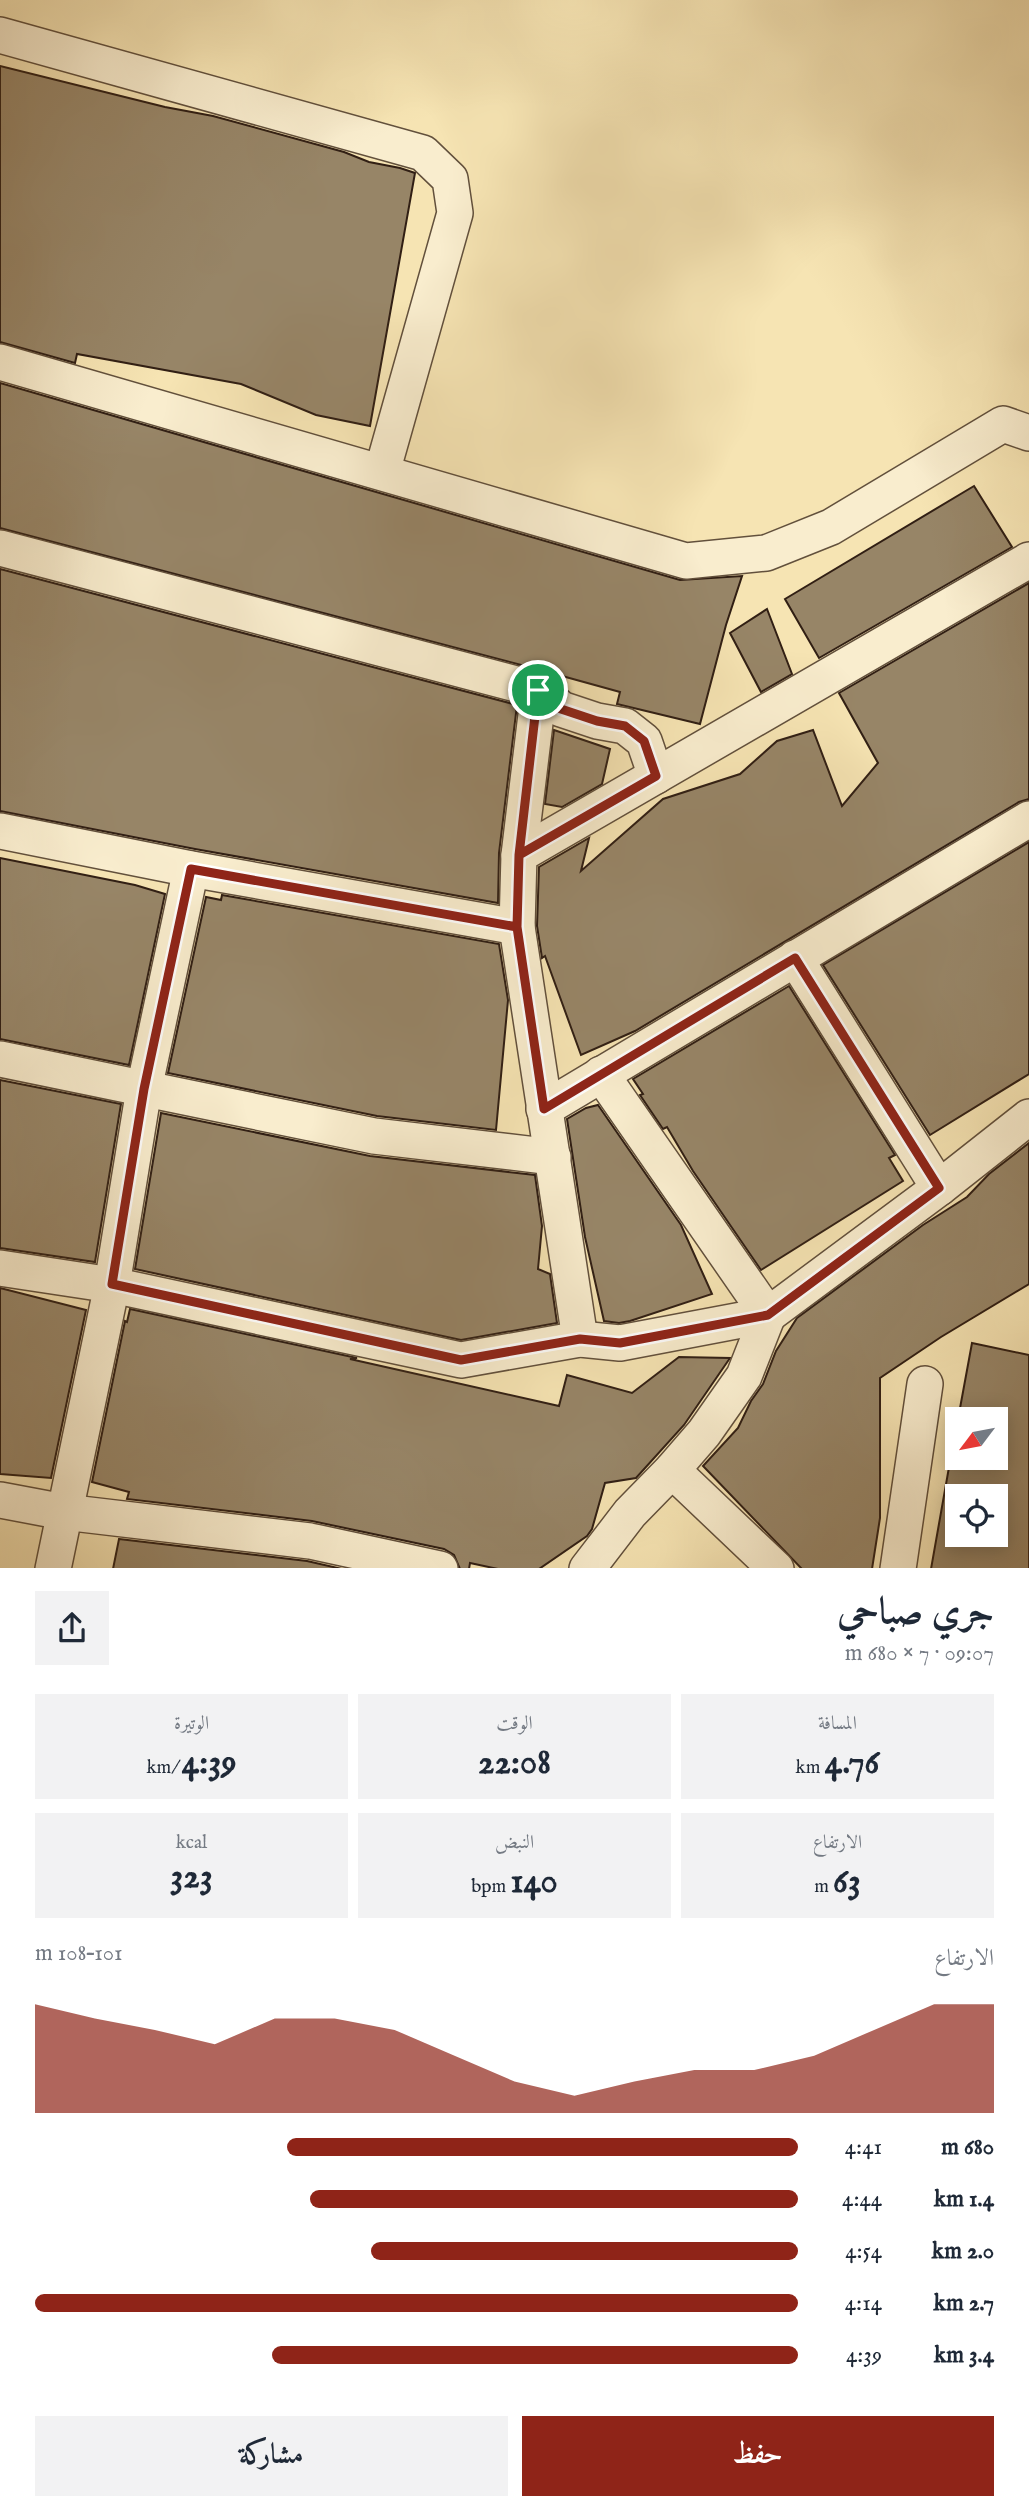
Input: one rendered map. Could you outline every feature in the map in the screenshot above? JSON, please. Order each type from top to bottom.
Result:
[{"type":"street","points":[[0,35],[423,153],[450,179],[456,213],[382,472]]},
{"type":"street","points":[[0,362],[686,561],[766,553],[831,527],[1003,424],[1029,433]]},
{"type":"street","points":[[0,548],[538,690],[561,709],[597,721],[625,726],[644,741],[656,776]]},
{"type":"street","points":[[519,855],[1029,560]]},
{"type":"street","points":[[538,690],[519,855],[517,927],[580,1339]]},
{"type":"street","points":[[544,1109],[1029,819]]},
{"type":"street","points":[[0,831],[191,869],[517,927]]},
{"type":"street","points":[[53,1568],[112,1284],[144,1089],[191,869]]},
{"type":"street","points":[[795,958],[939,1188]]},
{"type":"street","points":[[0,1059],[374,1136],[553,1157]]},
{"type":"street","points":[[601,1074],[768,1315]]},
{"type":"street","points":[[0,1268],[112,1284],[461,1360],[580,1339],[620,1343],[768,1315],[939,1188],[1029,1117]]},
{"type":"street","points":[[588,1568],[630,1513],[672,1471],[704,1433],[744,1376],[768,1315]]},
{"type":"street","points":[[898,1568],[925,1384]]},
{"type":"street","points":[[672,1471],[775,1568]]},
{"type":"street","points":[[0,1500],[64,1512],[310,1541],[435,1568]]},
{"type":"building","points":[[0,66],[165,107],[213,116],[415,173],[370,426],[316,415],[241,384],[77,354],[75,363],[0,342]]},
{"type":"building","points":[[0,383],[680,580],[742,576],[700,724],[617,704],[620,692],[0,528]]},
{"type":"building","points":[[974,486],[1012,547],[819,658],[785,599]]},
{"type":"building","points":[[0,569],[517,705],[499,853],[498,903],[0,811]]},
{"type":"building","points":[[1029,583],[1029,799],[1019,802],[635,1031],[581,1055],[545,956],[542,958],[537,926],[539,867],[589,838],[581,871],[663,799],[740,774],[777,741],[813,730],[842,806],[878,763],[839,693]]},
{"type":"building","points":[[767,609],[792,674],[761,692],[730,633]]},
{"type":"building","points":[[554,730],[610,749],[602,784],[562,807],[545,804]]},
{"type":"building","points":[[1029,842],[1029,1074],[930,1135],[823,965]]},
{"type":"building","points":[[0,858],[135,885],[165,894],[129,1065],[0,1039]]},
{"type":"building","points":[[222,895],[499,944],[508,1000],[496,1130],[377,1116],[168,1073],[206,897],[221,900]]},
{"type":"building","points":[[789,986],[895,1155],[889,1158],[903,1181],[761,1270],[693,1171],[667,1127],[663,1129],[640,1095],[643,1094],[633,1079]]},
{"type":"building","points":[[0,1080],[121,1104],[95,1262],[0,1248]]},
{"type":"building","points":[[598,1105],[681,1225],[712,1294],[630,1321],[604,1321],[585,1237],[567,1119],[586,1108]]},
{"type":"building","points":[[161,1113],[370,1156],[535,1175],[542,1226],[538,1269],[550,1274],[557,1323],[461,1340],[135,1269]]},
{"type":"building","points":[[1029,1143],[1029,1284],[941,1337],[880,1378],[880,1518],[872,1568],[801,1568],[703,1466],[738,1428],[763,1384],[776,1351],[797,1318],[923,1225],[967,1197],[989,1174]]},
{"type":"building","points":[[0,1288],[86,1310],[51,1478],[0,1474]]},
{"type":"building","points":[[130,1309],[357,1358],[350,1359],[559,1406],[567,1375],[632,1393],[679,1357],[730,1358],[684,1425],[636,1478],[605,1483],[592,1529],[587,1536],[540,1568],[493,1568],[470,1563],[469,1568],[460,1568],[454,1555],[444,1549],[312,1521],[127,1499],[129,1492],[92,1482],[125,1321],[127,1322]]},
{"type":"building","points":[[972,1343],[1029,1355],[1029,1568],[931,1568],[945,1490],[945,1547],[1008,1547],[1008,1484],[946,1484],[949,1470],[1008,1470],[1008,1407],[960,1407]]},
{"type":"building","points":[[119,1539],[307,1561],[338,1568],[113,1568]]},
{"type":"route","points":[[538,690],[519,855],[517,927],[191,869],[144,1089],[112,1284],[461,1360],[580,1339],[620,1343],[768,1315],[939,1188],[795,958],[544,1109],[517,927],[519,855],[656,776],[644,741],[625,726],[597,721],[561,709],[538,690]]}]
